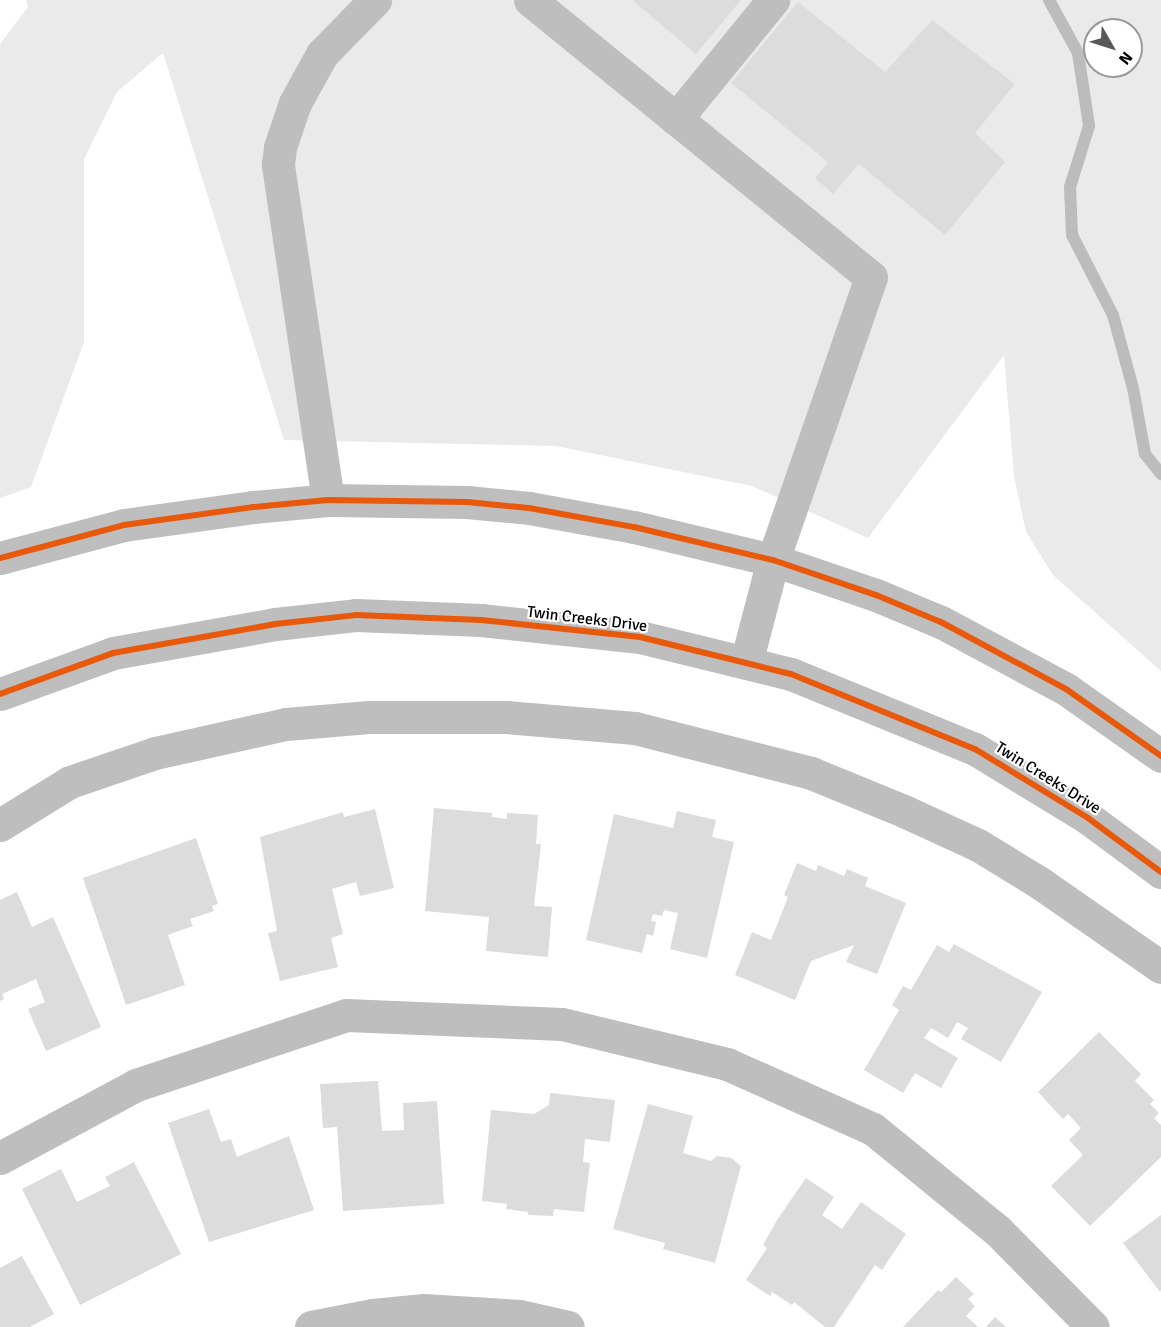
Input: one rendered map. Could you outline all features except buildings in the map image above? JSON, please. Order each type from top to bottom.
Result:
[{"type":"street","points":[[328,500],[279,155],[285,128],[307,75],[343,30],[375,0]]},
{"type":"street","points":[[530,0],[871,277],[773,560],[746,663]]},
{"type":"street","points":[[676,119],[773,0]]},
{"type":"street","points":[[0,558],[124,525],[328,500],[467,502],[530,508],[634,527],[773,560],[941,622],[1066,689],[1161,756]]},
{"type":"street","name":"Twin Creeks Drive","points":[[0,694],[113,653],[275,624],[356,615],[481,620],[640,637],[791,674],[975,748],[1088,818],[1161,872]]},
{"type":"street","points":[[0,825],[70,782],[155,753],[286,724],[369,717],[506,717],[634,728],[811,773],[906,812],[978,845],[1041,883],[1161,967]]},
{"type":"street","points":[[0,1158],[136,1085],[346,1015],[562,1024],[727,1064],[873,1129],[997,1230],[1093,1327]]},
{"type":"street","points":[[311,1327],[373,1315],[446,1310],[520,1316],[568,1327]]},
{"type":"shaded area","points":[[26,0],[1161,0],[1161,671],[1053,575],[1026,532],[1014,476],[1004,355],[868,538],[752,486],[556,446],[284,440],[163,53],[117,92],[84,159],[84,342],[31,487],[0,498],[0,44],[28,7]]},
{"type":"waterway","points":[[1049,0],[1078,53],[1089,126],[1070,187],[1072,235],[1113,315],[1133,388],[1145,454],[1161,474]]},
{"type":"cycle path","points":[[0,558],[124,525],[253,507],[328,500],[467,502],[529,508],[634,527],[773,560],[876,595],[941,622],[1066,689],[1161,756]]},
{"type":"cycle path","points":[[0,694],[113,653],[275,624],[356,615],[481,620],[640,637],[791,674],[975,749],[1088,818],[1161,872]]}]
